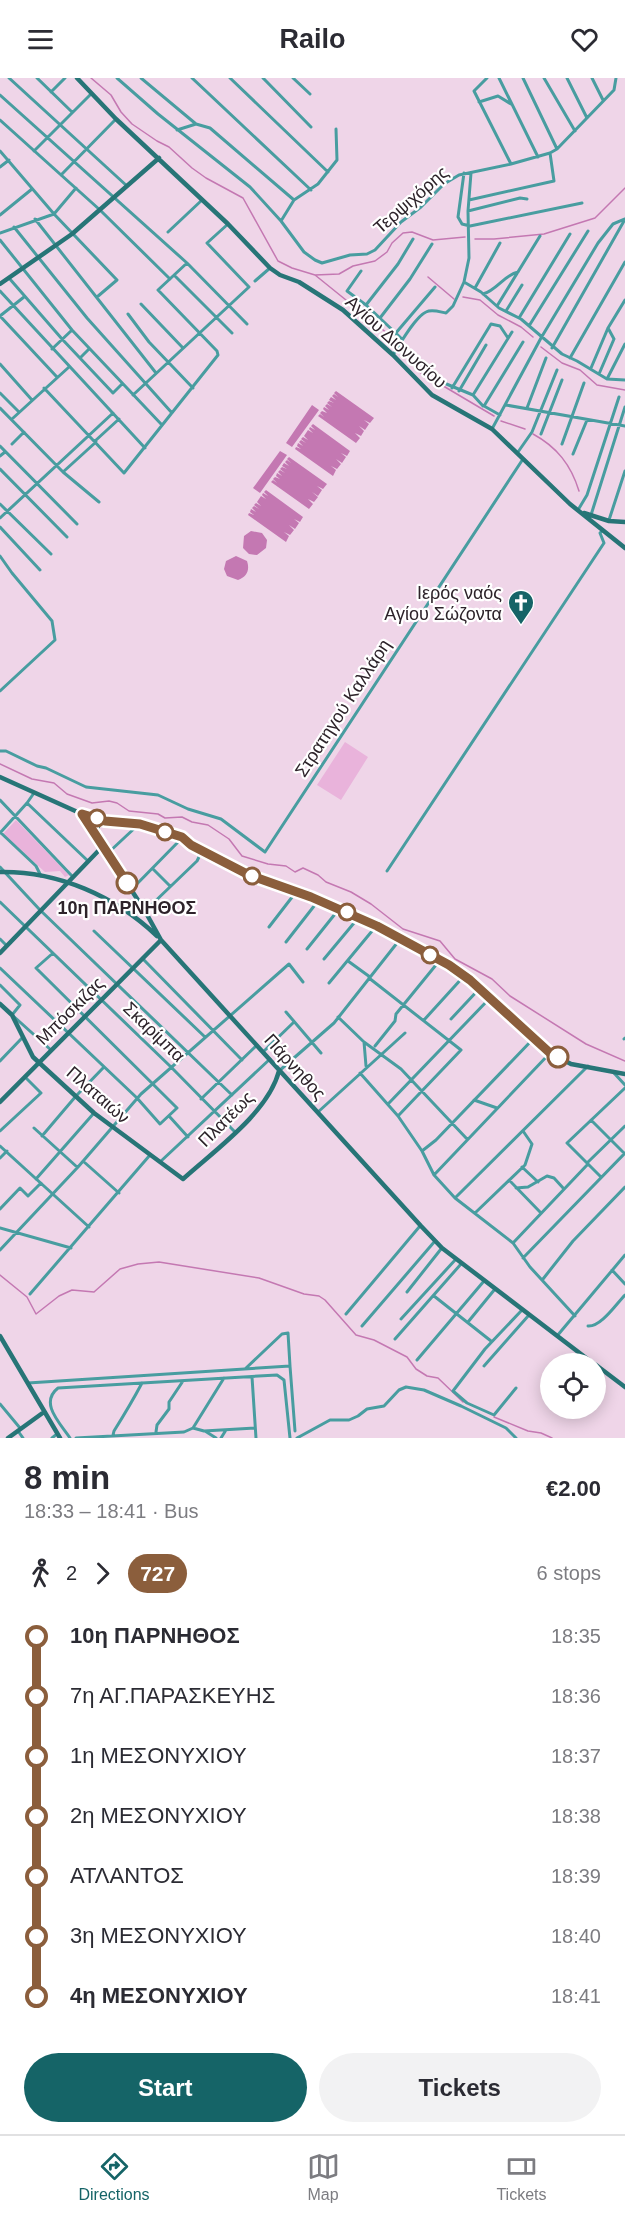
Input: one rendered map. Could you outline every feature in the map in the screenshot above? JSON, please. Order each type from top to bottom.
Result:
[{"type":"street","points":[[9,78],[127,186]]},
{"type":"street","points":[[37,78],[73,113]]},
{"type":"street","points":[[51,92],[65,78]]},
{"type":"street","name":"Αγίου Διονυσίου","points":[[77,78],[116,119],[228,224],[270,268],[280,275],[300,282],[343,310],[393,355],[432,395],[492,429],[579,511],[625,548]]},
{"type":"street","name":"Τερψιχόρης","points":[[117,78],[177,130],[250,187],[281,221],[304,252],[315,260],[327,263],[350,255],[368,254],[444,184],[464,173],[511,164],[558,149],[614,90],[616,78]]},
{"type":"street","points":[[141,78],[196,124],[210,128],[294,200]]},
{"type":"street","points":[[192,78],[311,190]]},
{"type":"street","points":[[230,78],[328,172]]},
{"type":"street","points":[[263,78],[311,127]]},
{"type":"street","points":[[293,78],[310,94]]},
{"type":"street","points":[[487,78],[474,91],[511,164]]},
{"type":"street","points":[[499,78],[538,157]]},
{"type":"street","points":[[523,78],[558,149]]},
{"type":"street","points":[[544,78],[575,131]]},
{"type":"street","points":[[567,78],[587,118]]},
{"type":"street","points":[[592,78],[603,100]]},
{"type":"street","points":[[34,151],[92,94]]},
{"type":"street","points":[[0,95],[46,139],[115,197],[187,263],[247,324]]},
{"type":"street","points":[[479,102],[498,96],[512,104]]},
{"type":"street","points":[[61,175],[116,119]]},
{"type":"street","points":[[0,120],[100,210],[170,279]]},
{"type":"street","points":[[177,130],[196,124]]},
{"type":"street","points":[[281,221],[294,200],[311,190],[338,157],[336,129]]},
{"type":"street","points":[[0,151],[72,234],[117,280],[97,297]]},
{"type":"street","points":[[469,200],[554,181],[550,153]]},
{"type":"street","points":[[0,284],[72,234],[159,158]]},
{"type":"street","points":[[0,167],[9,160]]},
{"type":"street","points":[[464,173],[458,217],[462,224],[470,226],[582,203]]},
{"type":"street","points":[[393,355],[402,339],[425,312],[431,310],[446,313],[451,309],[464,282],[471,249],[468,211],[471,173]]},
{"type":"street","points":[[0,233],[54,214],[76,188]]},
{"type":"street","points":[[0,215],[32,189]]},
{"type":"street","points":[[468,211],[520,198],[527,199]]},
{"type":"street","points":[[168,232],[202,200]]},
{"type":"street","points":[[35,219],[156,373]]},
{"type":"street","points":[[492,429],[541,338],[598,243],[613,224],[624,220]]},
{"type":"street","points":[[552,348],[624,220]]},
{"type":"street","points":[[133,395],[249,287],[207,243],[228,224]]},
{"type":"street","points":[[14,227],[38,259],[145,384],[172,412]]},
{"type":"street","points":[[529,326],[588,231]]},
{"type":"street","points":[[519,318],[570,234]]},
{"type":"street","points":[[497,306],[540,236]]},
{"type":"street","points":[[366,305],[398,264],[413,239]]},
{"type":"street","points":[[0,240],[72,330],[162,425]]},
{"type":"street","points":[[475,288],[500,243]]},
{"type":"street","points":[[380,318],[410,279],[432,244]]},
{"type":"street","points":[[570,358],[625,262]]},
{"type":"street","points":[[44,388],[124,473],[219,353],[158,290],[187,263]]},
{"type":"street","points":[[255,282],[270,268]]},
{"type":"street","points":[[361,271],[347,291],[366,305],[402,339]]},
{"type":"street","points":[[483,294],[518,272]]},
{"type":"street","points":[[174,275],[232,333]]},
{"type":"street","points":[[9,278],[113,393],[122,384]]},
{"type":"street","points":[[464,282],[497,306],[519,318],[552,348],[607,379],[624,379]]},
{"type":"street","points":[[506,311],[522,285]]},
{"type":"street","points":[[395,334],[435,287]]},
{"type":"street","points":[[0,291],[145,448]]},
{"type":"street","points":[[24,297],[0,316],[56,376]]},
{"type":"street","points":[[591,369],[608,328],[625,300]]},
{"type":"street","points":[[141,304],[183,348]]},
{"type":"street","points":[[128,314],[145,337],[193,388]]},
{"type":"street","points":[[452,388],[491,324],[500,326],[508,338]]},
{"type":"street","points":[[599,374],[614,339],[608,328]]},
{"type":"street","points":[[52,349],[72,330]]},
{"type":"street","points":[[473,395],[512,332]]},
{"type":"street","points":[[484,406],[523,342]]},
{"type":"street","points":[[607,379],[625,344]]},
{"type":"street","points":[[459,391],[486,345]]},
{"type":"street","points":[[80,358],[89,349]]},
{"type":"street","points":[[526,408],[546,358]]},
{"type":"street","points":[[0,364],[32,400]]},
{"type":"street","points":[[12,419],[56,376],[69,367]]},
{"type":"street","points":[[517,453],[532,432],[557,370]]},
{"type":"street","points":[[541,434],[562,380]]},
{"type":"street","points":[[444,383],[473,395],[484,406],[500,415]]},
{"type":"street","points":[[562,444],[584,383]]},
{"type":"street","points":[[0,393],[19,412]]},
{"type":"street","points":[[619,397],[587,495],[579,511],[607,521],[625,522]]},
{"type":"street","points":[[506,405],[625,426]]},
{"type":"street","points":[[591,515],[625,407]]},
{"type":"street","points":[[0,408],[56,465],[99,502]]},
{"type":"street","points":[[0,518],[113,413]]},
{"type":"street","points":[[63,471],[119,419]]},
{"type":"street","points":[[573,454],[587,419]]},
{"type":"street","points":[[12,444],[24,432]]},
{"type":"street","points":[[0,446],[77,524]]},
{"type":"street","points":[[0,456],[5,452]]},
{"type":"street","name":"Στρατηγού Καλλάρη","points":[[0,751],[6,751],[86,787],[158,795],[188,809],[221,819],[265,852],[523,459]]},
{"type":"street","points":[[0,469],[2,474],[26,494],[67,537]]},
{"type":"street","points":[[387,871],[604,543],[604,538],[600,533],[607,521],[625,471]]},
{"type":"street","points":[[0,504],[51,554]]},
{"type":"street","points":[[0,527],[40,570]]},
{"type":"street","points":[[0,556],[52,621],[55,636],[53,643],[0,691]]},
{"type":"street","points":[[0,785],[3,778],[82,814],[105,821],[140,824],[182,837],[191,845],[249,875],[319,900],[358,917],[401,938],[464,976],[550,1053],[567,1062],[625,1074]]},
{"type":"street","points":[[35,792],[27,804],[0,832],[38,868],[41,876]]},
{"type":"street","points":[[0,800],[72,876]]},
{"type":"street","points":[[27,804],[88,861]]},
{"type":"street","name":"Πάρνηθος","points":[[82,814],[145,911],[161,940],[420,1226],[442,1248],[580,1353]]},
{"type":"street","points":[[97,836],[98,825],[105,821]]},
{"type":"street","points":[[108,853],[140,824]]},
{"type":"street","points":[[131,890],[182,837]]},
{"type":"street","points":[[0,953],[103,846]]},
{"type":"street","points":[[145,911],[197,861],[202,851]]},
{"type":"street","points":[[0,867],[40,910],[232,1095]]},
{"type":"street","points":[[153,869],[170,886]]},
{"type":"street","points":[[3,872],[67,881],[119,907],[147,926],[161,940]]},
{"type":"street","points":[[269,927],[296,892]]},
{"type":"street","points":[[286,942],[319,900]]},
{"type":"street","name":"Σκαρίμπα","points":[[0,902],[235,1132]]},
{"type":"street","points":[[307,949],[339,909]]},
{"type":"street","points":[[324,959],[358,917]]},
{"type":"street","points":[[329,983],[377,926]]},
{"type":"street","points":[[94,931],[205,1037]]},
{"type":"street","points":[[279,1071],[338,1017],[401,938]]},
{"type":"street","points":[[0,939],[8,946]]},
{"type":"street","name":"Μπόσκιζας","points":[[0,1102],[161,940]]},
{"type":"street","points":[[0,968],[137,1098],[160,1125],[177,1108],[36,968],[52,953]]},
{"type":"street","points":[[142,958],[242,1060]]},
{"type":"street","points":[[375,1046],[395,1021],[396,1014],[440,960]]},
{"type":"street","points":[[348,961],[461,1050],[398,1116]]},
{"type":"street","points":[[0,1250],[54,1194],[137,1098],[171,1067],[289,964],[303,982]]},
{"type":"street","points":[[424,1020],[464,976]]},
{"type":"street","points":[[0,985],[20,1005],[12,1015]]},
{"type":"street","points":[[451,1019],[480,988]]},
{"type":"street","points":[[388,1103],[490,998]]},
{"type":"street","name":"Πλαταιών","points":[[0,1004],[51,1050]]},
{"type":"street","points":[[286,1012],[321,1053]]},
{"type":"street","name":"Πλαταιών","points":[[12,1015],[33,1057],[94,1113],[183,1179]]},
{"type":"street","points":[[338,1017],[364,1042],[401,1069],[467,1139]]},
{"type":"street","points":[[263,1052],[294,1022]]},
{"type":"street","points":[[318,1112],[405,1033]]},
{"type":"street","points":[[0,1061],[22,1038]]},
{"type":"street","points":[[422,1151],[436,1140],[534,1038]]},
{"type":"street","points":[[364,1042],[366,1066]]},
{"type":"street","points":[[201,1099],[257,1045]]},
{"type":"street","points":[[434,1174],[550,1053]]},
{"type":"street","points":[[160,1162],[270,1059]]},
{"type":"street","points":[[455,1198],[588,1066]]},
{"type":"street","points":[[42,1136],[104,1067]]},
{"type":"street","name":"Πλατέως","points":[[183,1179],[260,1107],[279,1071]]},
{"type":"street","points":[[601,1177],[567,1143],[625,1086],[613,1072]]},
{"type":"street","points":[[360,1073],[398,1116],[422,1151],[434,1174],[455,1198],[513,1243],[523,1258],[575,1316]]},
{"type":"street","points":[[0,1131],[41,1093],[25,1077]]},
{"type":"street","points":[[474,1100],[497,1108]]},
{"type":"street","points":[[36,1179],[94,1113]]},
{"type":"street","points":[[169,1116],[188,1137]]},
{"type":"street","points":[[523,1258],[625,1153],[591,1120]]},
{"type":"street","points":[[513,1243],[625,1126]]},
{"type":"street","points":[[34,1128],[78,1167]]},
{"type":"street","points":[[475,1213],[522,1167],[532,1144],[523,1131]]},
{"type":"street","points":[[0,1146],[89,1227]]},
{"type":"street","points":[[0,1158],[7,1151]]},
{"type":"street","points":[[30,1294],[150,1155]]},
{"type":"street","points":[[83,1161],[119,1193]]},
{"type":"street","points":[[522,1167],[538,1182]]},
{"type":"street","points":[[516,1188],[524,1189],[544,1177],[551,1176],[564,1189]]},
{"type":"street","points":[[509,1180],[541,1213]]},
{"type":"street","points":[[0,1209],[20,1188],[28,1196],[41,1183]]},
{"type":"street","points":[[542,1280],[573,1241],[625,1186]]},
{"type":"street","points":[[346,1314],[420,1226]]},
{"type":"street","points":[[0,1228],[71,1248]]},
{"type":"street","points":[[362,1326],[435,1241]]},
{"type":"street","points":[[407,1292],[442,1248]]},
{"type":"street","points":[[557,1336],[625,1255]]},
{"type":"street","points":[[401,1319],[456,1259]]},
{"type":"street","points":[[395,1339],[462,1263]]},
{"type":"street","points":[[612,1270],[625,1284]]},
{"type":"street","points":[[417,1360],[484,1281]]},
{"type":"street","points":[[468,1322],[495,1290]]},
{"type":"street","points":[[588,1326],[598,1323],[625,1295]]},
{"type":"street","points":[[434,1296],[458,1312],[492,1341]]},
{"type":"street","points":[[516,1388],[494,1415],[467,1403],[453,1391],[492,1341],[522,1310]]},
{"type":"street","points":[[484,1366],[529,1315]]},
{"type":"street","points":[[245,1369],[282,1334],[288,1333],[295,1431]]},
{"type":"street","points":[[0,1336],[56,1437]]},
{"type":"street","points":[[28,1383],[290,1366]]},
{"type":"street","name":"Πάρνηθος","points":[[606,1372],[624,1386]]},
{"type":"street","points":[[70,1438],[49,1405],[50,1396],[58,1388],[277,1375],[284,1380],[290,1438]]},
{"type":"street","points":[[252,1377],[256,1438]]},
{"type":"street","points":[[76,1438],[184,1432],[193,1428],[224,1378]]},
{"type":"street","points":[[156,1432],[157,1425],[169,1409],[169,1402],[183,1381]]},
{"type":"street","points":[[113,1435],[128,1409],[128,1404],[142,1383]]},
{"type":"street","points":[[297,1438],[330,1420],[349,1419],[360,1415],[368,1408],[384,1406],[399,1390],[406,1387],[424,1390],[461,1406],[506,1428],[516,1438]]},
{"type":"street","points":[[0,1404],[23,1438]]},
{"type":"street","points":[[8,1438],[44,1412]]},
{"type":"street","points":[[193,1428],[216,1438]]},
{"type":"street","points":[[204,1431],[255,1428]]},
{"type":"street","points":[[221,1438],[226,1430]]},
{"type":"street","points":[[182,1438],[184,1432]]},
{"type":"shaded area","points":[[336,391],[374,418],[370,423],[364,420],[369,424],[365,430],[359,426],[364,431],[361,436],[355,433],[360,438],[356,443],[318,416],[320,414],[324,417],[320,413],[322,411],[327,413],[323,409],[324,407],[329,410],[325,406],[327,404],[332,407],[327,403],[329,401],[334,403],[329,400],[331,397],[336,400],[332,396],[334,394],[338,397],[334,393]]},
{"type":"shaded area","points":[[312,405],[319,410],[292,447],[286,443]]},
{"type":"shaded area","points":[[313,424],[350,451],[347,456],[341,453],[346,457],[342,463],[336,459],[341,464],[337,469],[331,466],[336,470],[333,476],[295,449],[296,447],[301,449],[297,446],[298,443],[303,446],[299,442],[301,440],[306,443],[301,439],[303,437],[308,440],[304,436],[308,430],[313,433],[309,429],[310,427],[315,430],[311,426]]},
{"type":"shaded area","points":[[280,451],[287,455],[260,493],[253,488]]},
{"type":"shaded area","points":[[289,457],[327,484],[323,489],[317,486],[322,490],[318,496],[312,492],[318,497],[314,502],[308,499],[313,504],[309,509],[271,482],[273,480],[277,483],[273,479],[275,477],[280,479],[276,476],[277,473],[282,476],[278,472],[280,470],[285,473],[280,469],[282,467],[287,469],[282,466],[284,463],[289,466],[285,462],[287,460],[291,463],[287,459]]},
{"type":"shaded area","points":[[266,490],[303,517],[300,522],[294,519],[299,523],[295,529],[289,525],[294,530],[290,535],[284,532],[289,536],[286,542],[248,515],[249,513],[254,515],[250,512],[251,509],[256,512],[252,508],[254,506],[259,509],[254,505],[256,503],[261,506],[257,502],[261,496],[266,499],[262,495],[263,493],[268,496],[264,492]]},
{"type":"shaded area","points":[[251,531],[262,533],[267,540],[266,548],[257,555],[249,554],[243,548],[244,536]]},
{"type":"shaded area","points":[[236,556],[247,561],[248,567],[246,575],[238,580],[227,576],[224,569],[226,561]]},
{"type":"shaded area","points":[[345,742],[368,757],[341,800],[317,785]]},
{"type":"shaded area","points":[[16,820],[69,875],[65,877],[60,871],[45,872],[3,834]]},
{"type":"waterway","points":[[91,78],[111,95],[121,112],[132,124],[169,147],[206,178],[243,198],[278,261],[315,275],[398,342]]},
{"type":"waterway","points":[[475,239],[544,234],[595,218],[625,188]]},
{"type":"waterway","points":[[315,275],[339,274],[353,266],[375,261],[387,252],[392,243],[403,233],[412,232],[433,240],[465,237]]},
{"type":"waterway","points":[[428,277],[454,299]]},
{"type":"waterway","points":[[463,297],[480,300],[498,315],[521,327],[533,337]]},
{"type":"waterway","points":[[541,347],[562,363],[580,370],[597,385],[625,390]]},
{"type":"waterway","points":[[403,348],[418,371],[494,416]]},
{"type":"waterway","points":[[501,421],[525,429]]},
{"type":"waterway","points":[[533,434],[542,439],[562,458],[572,473],[579,491]]},
{"type":"waterway","points":[[0,764],[32,779],[54,783],[67,794],[92,803],[109,801],[129,811],[158,814],[165,818],[182,817],[192,822],[208,825],[229,839],[242,856],[268,864],[286,866],[295,872],[303,868],[318,875],[326,882],[351,892],[371,904],[403,929],[440,941],[455,959],[492,979],[510,996],[586,1044],[625,1061]]},
{"type":"waterway","points":[[0,1275],[27,1297],[36,1314],[59,1296],[72,1290],[94,1292],[120,1269],[138,1264],[159,1262],[259,1278],[304,1294],[319,1296],[356,1335],[374,1340],[407,1357],[416,1369],[427,1376],[438,1378],[463,1402]]},
{"type":"waterway","points":[[494,1417],[552,1438]]},
{"type":"bus line","name":"727","points":[[127,883],[82,814],[105,821],[140,824],[182,837],[191,845],[249,875],[311,897],[377,926],[449,965],[470,980],[550,1053],[558,1057]]},
{"type":"place","name":"Ιερός ναός Αγίου Σώζοντα","points":[[521,626]]},
{"type":"place","name":"10η ΠΑΡΝΗΘΟΣ","points":[[127,883]]}]
